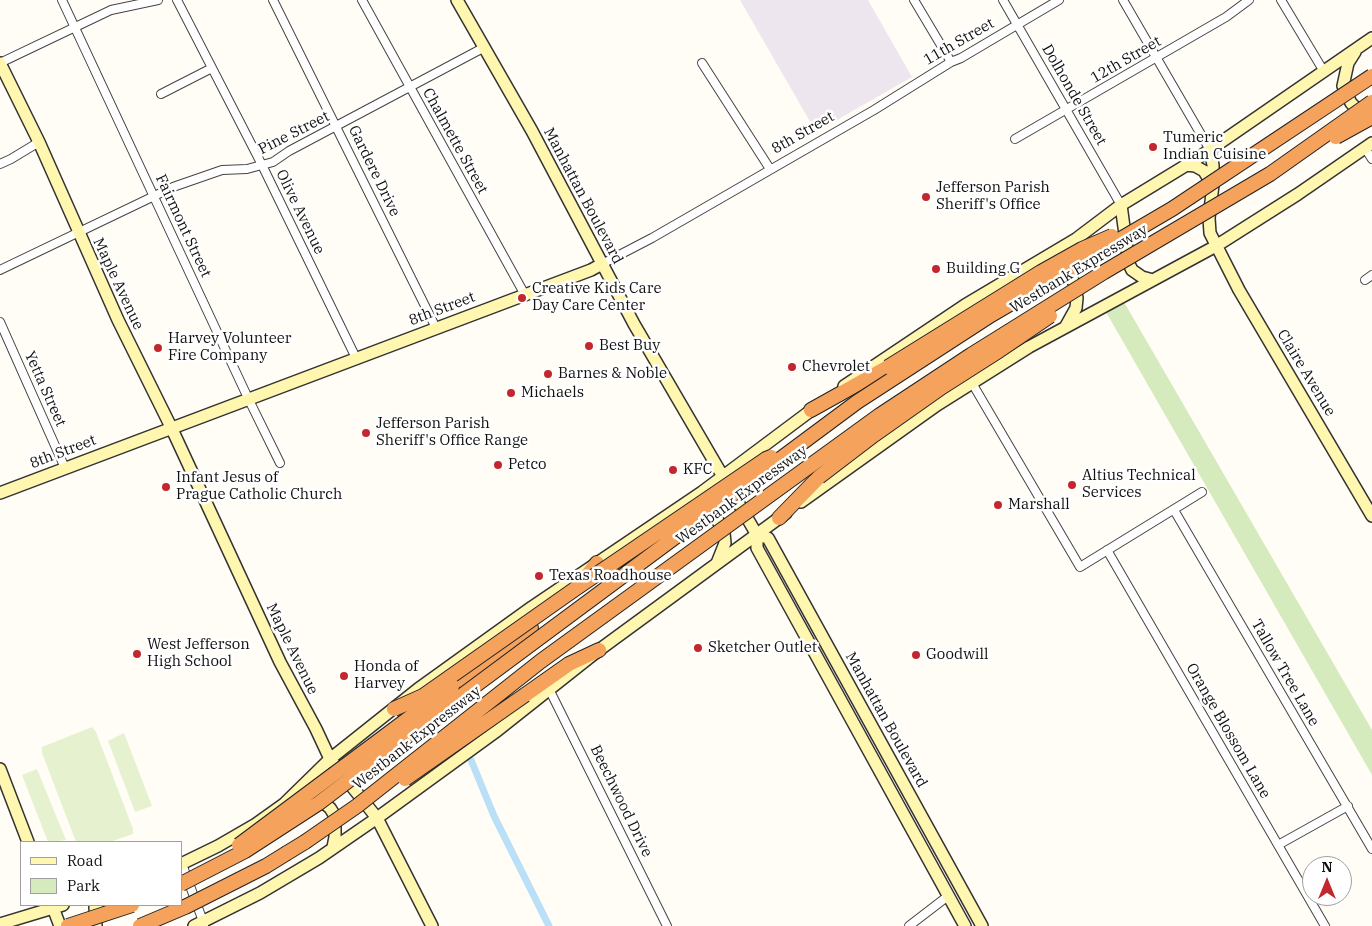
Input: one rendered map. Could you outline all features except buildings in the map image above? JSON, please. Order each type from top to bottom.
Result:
[{"type":"highway","points":[[1341,98],[1372,71]]},
{"type":"highway","name":"Westbank Expressway","points":[[182,884],[266,839],[319,802],[857,402],[991,315],[1172,209],[1372,76]]},
{"type":"highway","name":"Westbank Expressway","points":[[140,926],[193,903],[266,866],[305,842],[357,806],[541,661],[880,415],[971,354],[1104,272],[1270,174],[1372,102]]},
{"type":"highway","points":[[1270,174],[1372,118]]},
{"type":"highway","points":[[811,410],[888,367],[1041,272],[1082,249],[1172,209]]},
{"type":"highway","points":[[779,518],[819,477],[874,435],[1093,286],[1104,272]]},
{"type":"highway","points":[[394,709],[423,696],[575,589],[766,459],[793,450]]},
{"type":"highway","points":[[208,871],[222,855],[249,838],[561,605],[598,563]]},
{"type":"highway","points":[[305,842],[338,825],[547,685],[570,664],[600,650]]},
{"type":"highway","points":[[68,926],[129,906]]},
{"type":"street","name":"Fairmont Street","points":[[62,0],[280,464]]},
{"type":"street","points":[[0,63],[111,10],[158,0]]},
{"type":"street","name":"Olive Avenue","points":[[177,0],[262,165],[356,358]]},
{"type":"street","name":"Gardere Drive","points":[[273,0],[436,328]]},
{"type":"street","name":"Chalmette Street","points":[[362,0],[525,295]]},
{"type":"street","name":"Manhattan Boulevard","points":[[457,0],[532,132],[634,324],[757,535],[757,548],[965,926]]},
{"type":"street","points":[[914,0],[951,62]]},
{"type":"street","name":"Dolhonde Street","points":[[1003,0],[1121,205]]},
{"type":"street","name":"11th Street","points":[[874,110],[951,62],[1059,0]]},
{"type":"street","points":[[1122,0],[1210,150]]},
{"type":"street","name":"12th Street","points":[[1015,139],[1226,18],[1249,0]]},
{"type":"street","points":[[1281,0],[1323,70]]},
{"type":"street","points":[[1368,40],[1348,63],[1343,86],[1347,97],[1354,107],[1361,114],[1372,118]]},
{"type":"street","name":"Westbank Expressway","points":[[182,864],[218,846],[256,824],[284,804],[330,759],[418,689],[532,607],[682,506],[852,380],[961,308],[1076,239],[1121,205],[1210,150],[1368,40]]},
{"type":"street","name":"Pine Street","points":[[0,270],[172,187],[222,170],[247,169],[273,162],[289,151],[483,48]]},
{"type":"street","name":"Maple Avenue","points":[[0,63],[38,142],[118,320],[171,427],[280,662],[330,759],[377,818],[432,926]]},
{"type":"street","points":[[702,63],[770,169]]},
{"type":"street","points":[[161,94],[212,68]]},
{"type":"street","name":"8th Street","points":[[0,493],[591,270],[652,238],[874,110]]},
{"type":"street","points":[[0,164],[10,160],[38,142]]},
{"type":"street","points":[[600,650],[848,467],[1029,346],[1216,246],[1298,194],[1368,145],[1372,159]]},
{"type":"street","name":"Claire Avenue","points":[[1210,150],[1213,165],[1213,185],[1209,218],[1210,233],[1239,290],[1372,516]]},
{"type":"street","points":[[1186,165],[1195,166],[1204,171],[1213,185]]},
{"type":"street","points":[[1121,205],[1129,264],[1132,270],[1142,277],[1153,280]]},
{"type":"street","points":[[1033,265],[1051,264],[1068,272],[1075,285],[1077,298],[1076,308],[1066,326]]},
{"type":"street","points":[[1365,280],[1372,275]]},
{"type":"street","name":"Yetta Street","points":[[0,322],[65,468]]},
{"type":"street","points":[[972,383],[1080,567],[1202,492]]},
{"type":"street","points":[[682,506],[713,515],[720,523],[725,539],[717,563]]},
{"type":"street","name":"Tallow Tree Lane","points":[[1174,510],[1372,849]]},
{"type":"street","name":"Manhattan Boulevard","points":[[757,535],[768,538],[982,926]]},
{"type":"street","name":"Orange Blossom Lane","points":[[1107,550],[1325,926]]},
{"type":"street","points":[[782,594],[789,595],[798,610],[810,615]]},
{"type":"street","points":[[182,867],[201,924],[260,893],[318,858],[377,818],[498,730],[547,685]]},
{"type":"street","name":"Beechwood Drive","points":[[547,685],[667,926]]},
{"type":"street","points":[[0,770],[28,841]]},
{"type":"street","points":[[291,797],[309,796],[319,798],[330,808],[335,816],[333,847]]},
{"type":"street","points":[[1278,845],[1348,806]]},
{"type":"street","points":[[903,813],[908,816],[931,853],[936,855],[943,854]]},
{"type":"street","points":[[909,926],[948,896],[954,896],[960,900],[976,926]]},
{"type":"street","points":[[6,923],[56,906],[60,926]]},
{"type":"street","points":[[96,906],[96,926]]},
{"type":"street","points":[[6,923],[24,923],[32,926]]},
{"type":"shaded area","points":[[740,0],[868,0],[912,77],[816,132]]},
{"type":"green space","points":[[1124,302],[1372,730],[1372,775],[1106,312]]},
{"type":"green space","points":[[92,727],[96,732],[133,829],[133,834],[113,841],[76,841],[42,753],[42,747]]},
{"type":"green space","points":[[124,733],[152,806],[135,812],[108,741]]},
{"type":"green space","points":[[37,769],[66,840],[48,841],[22,775]]},
{"type":"waterway","points":[[471,760],[494,816],[549,926]]},
{"type":"place","name":"Tumeric Indian Cuisine","points":[[1153,147]]},
{"type":"place","name":"Jefferson Parish Sheriff's Office","points":[[926,197]]},
{"type":"place","name":"Building G","points":[[936,269]]},
{"type":"place","name":"Creative Kids Care Day Care Center","points":[[522,298]]},
{"type":"place","name":"Best Buy","points":[[589,346]]},
{"type":"place","name":"Harvey Volunteer Fire Company","points":[[158,348]]},
{"type":"place","name":"Chevrolet","points":[[792,367]]},
{"type":"place","name":"Barnes & Noble","points":[[548,374]]},
{"type":"place","name":"Michaels","points":[[511,393]]},
{"type":"place","name":"Jefferson Parish Sheriff's Office Range","points":[[366,433]]},
{"type":"place","name":"Petco","points":[[498,465]]},
{"type":"place","name":"KFC","points":[[673,470]]},
{"type":"place","name":"Altius Technical Services","points":[[1072,485]]},
{"type":"place","name":"Infant Jesus of Prague Catholic Church","points":[[166,487]]},
{"type":"place","name":"Marshall","points":[[998,505]]},
{"type":"place","name":"Texas Roadhouse","points":[[539,576]]},
{"type":"place","name":"Sketcher Outlet","points":[[698,648]]},
{"type":"place","name":"West Jefferson High School","points":[[137,654]]},
{"type":"place","name":"Goodwill","points":[[916,655]]},
{"type":"place","name":"Honda of Harvey","points":[[344,676]]}]
